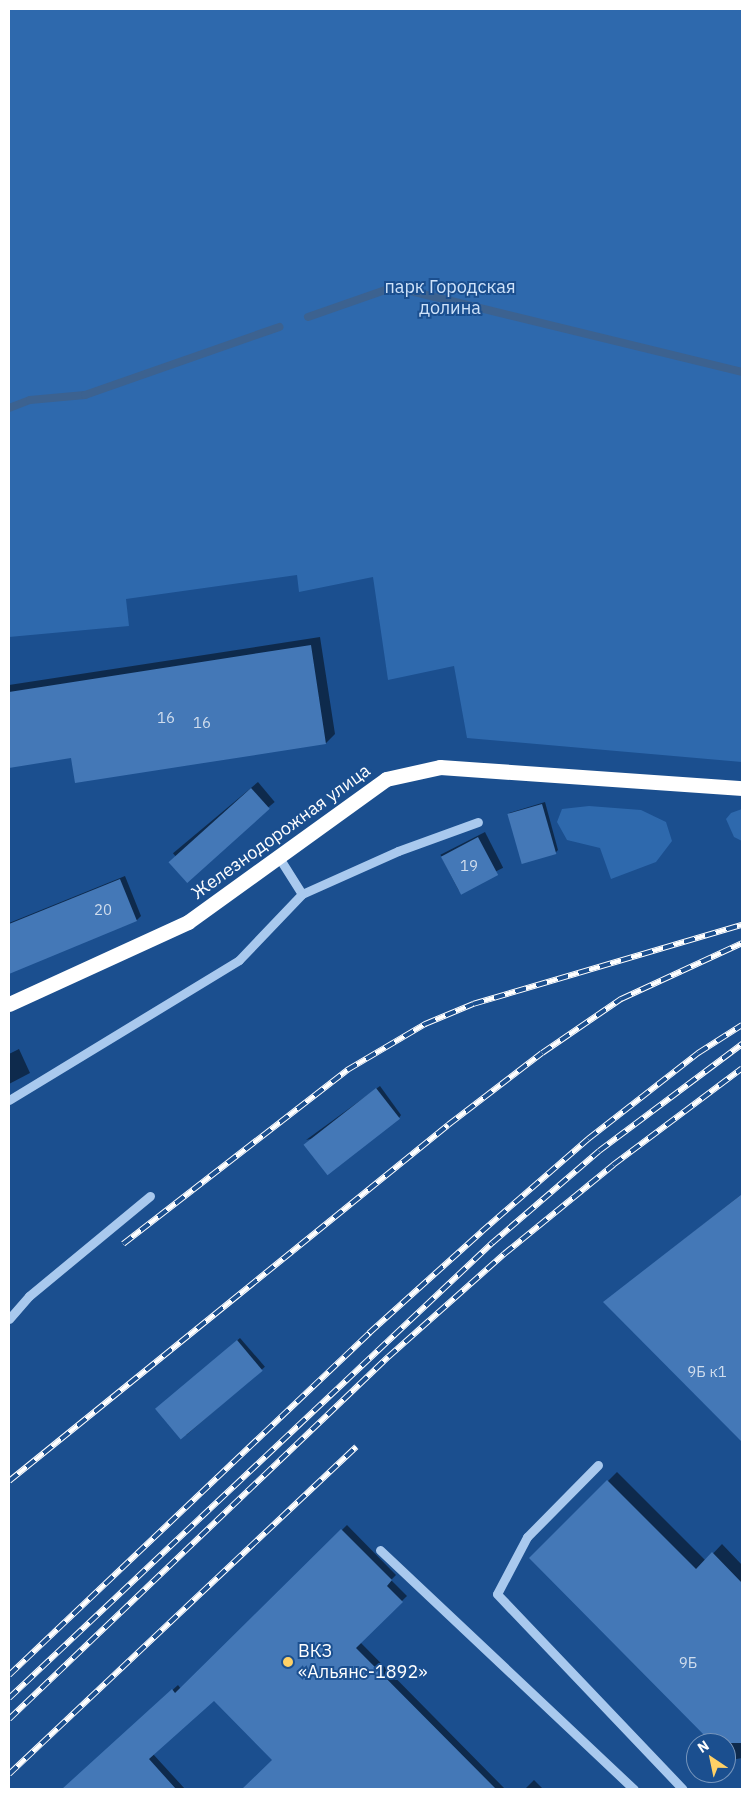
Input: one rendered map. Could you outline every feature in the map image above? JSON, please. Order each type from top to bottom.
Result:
[{"type":"highway","name":"Железнодорожная улица","points":[[9,1004],[188,922],[386,779],[440,767],[742,788]]},
{"type":"lane","points":[[9,1100],[239,960],[302,894],[398,851],[478,822]]},
{"type":"lane","points":[[278,856],[302,894]]},
{"type":"lane","points":[[9,1319],[29,1296],[150,1196]]},
{"type":"lane","points":[[598,1465],[527,1537],[497,1594],[683,1789]]},
{"type":"lane","points":[[380,1550],[634,1789]]},
{"type":"green space","name":"парк Городская долина","points":[[9,9],[742,9],[742,762],[467,738],[454,666],[388,680],[373,577],[299,592],[297,575],[126,599],[129,626],[9,637]]},
{"type":"green space","points":[[589,806],[641,810],[666,822],[672,841],[656,862],[611,879],[600,848],[567,840],[557,822],[562,809]]},
{"type":"green space","points":[[742,809],[742,841],[734,837],[726,819],[731,813]]},
{"type":"building","points":[[311,645],[326,744],[75,783],[71,758],[9,768],[9,692]]},
{"type":"building","points":[[251,788],[270,809],[187,883],[169,862]]},
{"type":"building","points":[[542,804],[556,854],[522,864],[507,814]]},
{"type":"building","points":[[478,837],[498,875],[461,895],[441,857]]},
{"type":"building","points":[[120,879],[137,921],[9,974],[9,924]]},
{"type":"building","points":[[376,1088],[400,1119],[328,1175],[304,1145]]},
{"type":"building","points":[[742,1194],[742,1442],[603,1302]]},
{"type":"building","points":[[237,1340],[263,1371],[181,1439],[155,1409]]},
{"type":"building","points":[[607,1480],[696,1569],[712,1552],[742,1583],[742,1743],[736,1743],[736,1733],[702,1733],[529,1558]]},
{"type":"building","name":"ВКЗ «Альянс-1892»","points":[[341,1529],[392,1580],[387,1586],[403,1602],[356,1648],[496,1789],[242,1789],[272,1760],[214,1701],[149,1759],[176,1789],[62,1789],[172,1689],[175,1693]]},
{"type":"waterway","points":[[308,317],[394,287],[742,372]]},
{"type":"waterway","points":[[9,408],[30,400],[85,395],[279,327]]},
{"type":"railway","points":[[123,1244],[347,1070],[425,1024],[473,1004],[742,925]]},
{"type":"railway","points":[[9,1481],[448,1125],[542,1053],[621,999],[742,943]]},
{"type":"railway","points":[[9,1675],[369,1333],[481,1232],[588,1139],[698,1053],[742,1025]]},
{"type":"railway","points":[[9,1698],[492,1243],[599,1151],[742,1044]]},
{"type":"railway","points":[[9,1719],[388,1357],[504,1254],[613,1165],[742,1068]]},
{"type":"railway","points":[[9,1774],[356,1447]]},
{"type":"place","name":"ВКЗ «Альянс-1892»","points":[[288,1662]]}]
